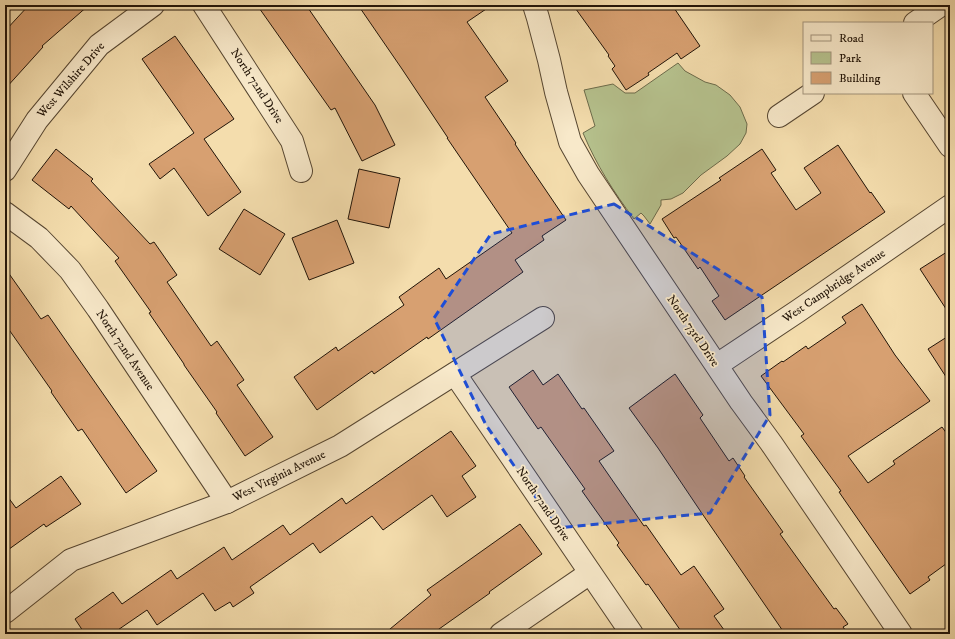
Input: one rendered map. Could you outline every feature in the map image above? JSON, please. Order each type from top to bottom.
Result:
[{"type":"street","name":"West Wilshire Drive","points":[[5,170],[37,120],[98,45],[153,5]]},
{"type":"street","name":"North 72nd Drive","points":[[204,5],[292,141],[301,171]]},
{"type":"street","name":"North 73rd Drive","points":[[534,5],[570,142],[588,174],[901,634]]},
{"type":"street","points":[[916,22],[941,5]]},
{"type":"street","points":[[779,116],[812,94]]},
{"type":"street","points":[[915,94],[950,146]]},
{"type":"street","name":"West Campbridge Avenue","points":[[717,365],[950,206]]},
{"type":"street","name":"North 72nd Avenue","points":[[5,213],[39,238],[70,270],[227,502]]},
{"type":"street","name":"West Virginia Avenue","points":[[5,612],[71,560],[227,502],[340,446],[543,318]]},
{"type":"street","name":"North 72nd Drive","points":[[455,374],[632,634]]},
{"type":"street","points":[[500,634],[590,573]]},
{"type":"highlighted area","points":[[614,204],[762,297],[770,415],[710,513],[557,528],[486,425],[434,318],[491,234]]},
{"type":"green space","points":[[678,63],[685,71],[705,82],[716,85],[730,95],[740,107],[747,124],[746,133],[740,144],[727,156],[701,175],[683,193],[671,199],[661,200],[661,205],[650,224],[641,213],[634,219],[612,188],[594,156],[583,133],[595,126],[584,90],[613,84],[625,93],[635,93]]},
{"type":"building","points":[[29,5],[89,5],[42,46],[43,47],[5,89],[5,31]]},
{"type":"building","points":[[257,5],[306,5],[375,105],[395,145],[362,161],[335,108],[331,110]]},
{"type":"building","points":[[358,5],[492,5],[467,22],[508,81],[485,97],[566,220],[542,236],[544,240],[515,260],[523,272],[428,339],[427,337],[374,374],[372,371],[317,410],[294,377],[336,347],[338,351],[404,305],[399,297],[439,268],[446,279],[512,233]]},
{"type":"building","points":[[573,5],[672,5],[700,46],[681,59],[677,53],[648,73],[649,75],[626,90],[612,69],[615,66],[608,56],[609,55]]},
{"type":"building","points":[[175,36],[234,119],[204,139],[241,192],[208,216],[174,168],[160,179],[149,164],[194,133],[142,59]]},
{"type":"building","points":[[838,145],[870,193],[871,192],[885,212],[725,320],[712,301],[719,296],[700,267],[698,269],[676,237],[674,238],[662,219],[721,180],[719,178],[762,149],[776,170],[771,173],[796,210],[821,193],[804,168]]},
{"type":"building","points":[[56,149],[93,179],[91,181],[150,244],[154,242],[177,275],[167,282],[211,346],[217,341],[244,380],[237,385],[273,437],[245,456],[216,413],[217,412],[149,313],[151,312],[115,261],[119,258],[71,206],[69,209],[32,180]]},
{"type":"building","points":[[359,169],[400,178],[389,228],[348,219]]},
{"type":"building","points":[[244,209],[285,234],[260,275],[219,249]]},
{"type":"building","points":[[337,220],[354,263],[309,280],[292,238]]},
{"type":"building","points":[[950,250],[950,315],[920,269]]},
{"type":"building","points":[[5,268],[41,319],[48,315],[157,471],[126,493],[82,429],[78,431],[5,324]]},
{"type":"building","points":[[862,304],[895,355],[930,401],[848,456],[868,483],[895,464],[893,461],[942,427],[950,438],[950,561],[928,577],[930,580],[910,594],[839,492],[841,491],[801,436],[804,434],[761,376],[806,346],[808,349],[846,323],[842,317]]},
{"type":"building","points":[[950,335],[950,383],[928,349]]},
{"type":"building","points":[[533,370],[543,385],[558,374],[582,409],[584,408],[614,451],[599,461],[644,526],[646,525],[681,575],[694,566],[724,609],[714,616],[727,634],[683,634],[648,584],[646,585],[617,545],[619,543],[582,491],[585,489],[541,427],[538,429],[509,387]]},
{"type":"building","points":[[675,374],[703,415],[700,418],[729,461],[733,458],[745,476],[744,477],[783,532],[780,534],[834,609],[836,608],[848,624],[843,627],[848,634],[785,634],[629,408]]},
{"type":"building","points":[[451,431],[476,466],[462,476],[476,497],[447,517],[432,495],[383,530],[372,516],[320,553],[313,543],[250,587],[254,593],[233,607],[230,602],[215,611],[203,593],[157,625],[147,610],[112,634],[85,634],[75,619],[113,592],[122,604],[171,570],[177,579],[224,547],[232,560],[283,525],[290,535],[342,498],[346,504]]},
{"type":"building","points":[[61,476],[81,504],[46,527],[44,524],[5,552],[5,493],[16,508]]},
{"type":"building","points":[[520,524],[542,554],[432,634],[384,634],[431,595],[427,590]]}]
